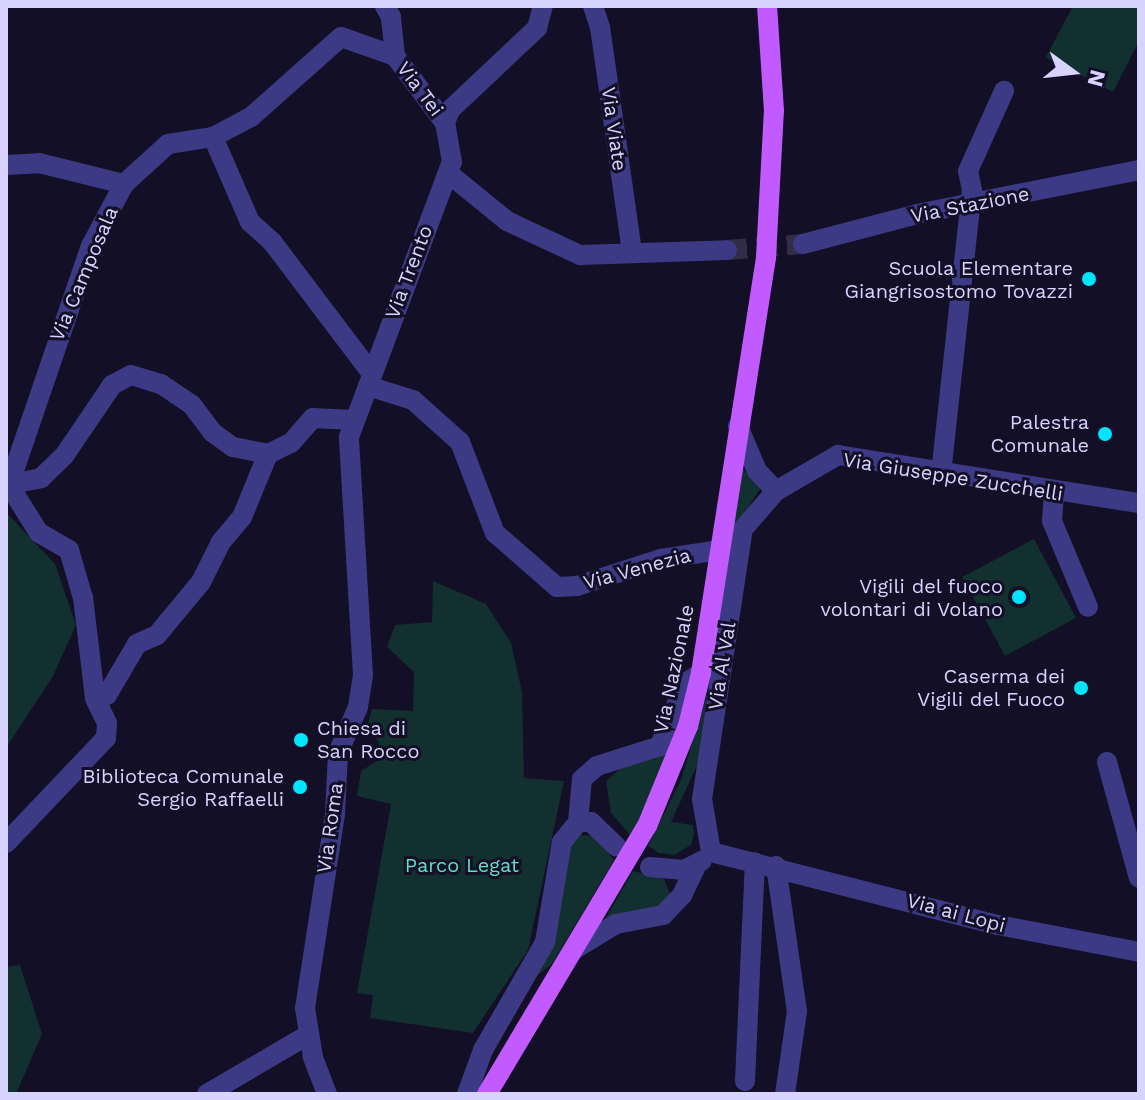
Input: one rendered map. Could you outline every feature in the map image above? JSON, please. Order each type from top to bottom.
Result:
[{"type":"main road","name":"Via Nazionale","points":[[487,1094],[575,949],[665,790],[701,673],[771,206],[774,111],[767,6]]},
{"type":"street","name":"Via Tei","points":[[385,6],[391,17],[395,56],[445,123]]},
{"type":"street","points":[[445,123],[450,110],[537,28],[543,6]]},
{"type":"street","name":"Via Viate","points":[[593,6],[600,27],[632,253]]},
{"type":"street","name":"Via Tei","points":[[341,37],[395,56]]},
{"type":"street","name":"Via Camposala","points":[[7,485],[91,246],[124,184],[168,144],[213,137],[251,117],[341,37]]},
{"type":"street","points":[[941,474],[969,204],[968,171],[1004,91]]},
{"type":"street","name":"Via Trento","points":[[353,420],[452,162],[445,123]]},
{"type":"street","points":[[213,137],[250,222],[273,243],[370,380]]},
{"type":"street","points":[[6,165],[39,163],[124,184]]},
{"type":"street","name":"Via Stazione","points":[[803,244],[969,204],[1139,170]]},
{"type":"street","points":[[448,173],[523,230],[580,255],[727,250]]},
{"type":"street","points":[[6,843],[106,738],[107,723],[95,698],[83,598],[69,550],[39,533],[7,485],[41,478],[64,456],[112,385],[131,375],[161,384],[192,405],[212,432],[233,447],[268,454],[291,443],[313,418],[353,420]]},
{"type":"street","name":"Via Venezia","points":[[370,380],[413,400],[460,442],[495,533],[557,587],[577,586],[661,559],[720,550]]},
{"type":"street","name":"Via Roma","points":[[327,1094],[308,1035],[309,972],[335,814],[338,753],[358,707],[363,675],[349,437],[353,420]]},
{"type":"street","points":[[738,425],[753,463],[776,491]]},
{"type":"street","points":[[95,698],[107,695],[137,644],[157,635],[201,582],[221,542],[242,517],[268,454]]},
{"type":"street","name":"Via Giuseppe Zucchelli","points":[[776,491],[838,455],[1054,493],[1139,503]]},
{"type":"street","name":"Via Al Val","points":[[711,852],[702,799],[743,529],[776,491]]},
{"type":"street","points":[[1054,493],[1052,521],[1088,607]]},
{"type":"street","points":[[468,1094],[483,1050],[545,942],[558,855],[578,822],[582,779],[597,766],[660,746],[685,683],[701,673]]},
{"type":"street","points":[[1107,762],[1139,878]]},
{"type":"street","points":[[578,822],[604,830],[616,846]]},
{"type":"street","points":[[575,949],[616,924],[663,915],[682,895],[695,868],[711,852]]},
{"type":"street","name":"Via ai Lopi","points":[[711,852],[776,866],[998,925],[1139,952]]},
{"type":"street","points":[[745,1081],[755,862]]},
{"type":"street","points":[[776,866],[797,1011],[785,1094]]},
{"type":"street","points":[[650,867],[695,868]]},
{"type":"street","points":[[468,1094],[525,1000],[556,981]]},
{"type":"street","points":[[207,1094],[283,1045],[308,1035]]},
{"type":"green space","points":[[1073,6],[1139,6],[1139,41],[1113,92],[1046,57]]},
{"type":"green space","points":[[742,468],[760,489],[732,533]]},
{"type":"green space","points":[[6,512],[55,564],[76,625],[53,676],[6,748]]},
{"type":"green space","name":"Vigili del fuoco volontari di Volano","points":[[1034,539],[1076,618],[1005,656],[962,577]]},
{"type":"green space","name":"Parco Legat","points":[[433,581],[486,604],[511,643],[522,692],[524,778],[564,781],[528,950],[473,1033],[370,1018],[373,995],[357,993],[391,804],[357,796],[361,771],[377,761],[379,742],[367,727],[372,709],[413,711],[414,672],[387,647],[395,625],[432,622]]},
{"type":"green space","points":[[708,691],[698,763],[671,822],[693,825],[691,845],[674,855],[659,853],[648,846],[681,780]]},
{"type":"green space","points":[[673,742],[644,813],[630,835],[611,813],[606,781],[625,765]]},
{"type":"green space","points":[[579,835],[595,836],[614,860],[552,964],[530,981],[563,854]]},
{"type":"green space","points":[[633,871],[664,879],[670,894],[657,911],[603,923]]},
{"type":"green space","points":[[20,965],[42,1034],[16,1094],[6,1094],[6,967]]},
{"type":"tunnel","points":[[727,250],[803,244]]},
{"type":"place","name":"Scuola Elementare Giangrisostomo Tovazzi","points":[[1089,279]]},
{"type":"place","name":"Palestra Comunale","points":[[1105,434]]},
{"type":"place","name":"Vigili del fuoco volontari di Volano","points":[[1019,597]]},
{"type":"place","name":"Caserma dei Vigili del Fuoco","points":[[1081,688]]},
{"type":"place","name":"Chiesa di San Rocco","points":[[301,740]]},
{"type":"place","name":"Biblioteca Comunale Sergio Raffaelli","points":[[300,787]]}]
